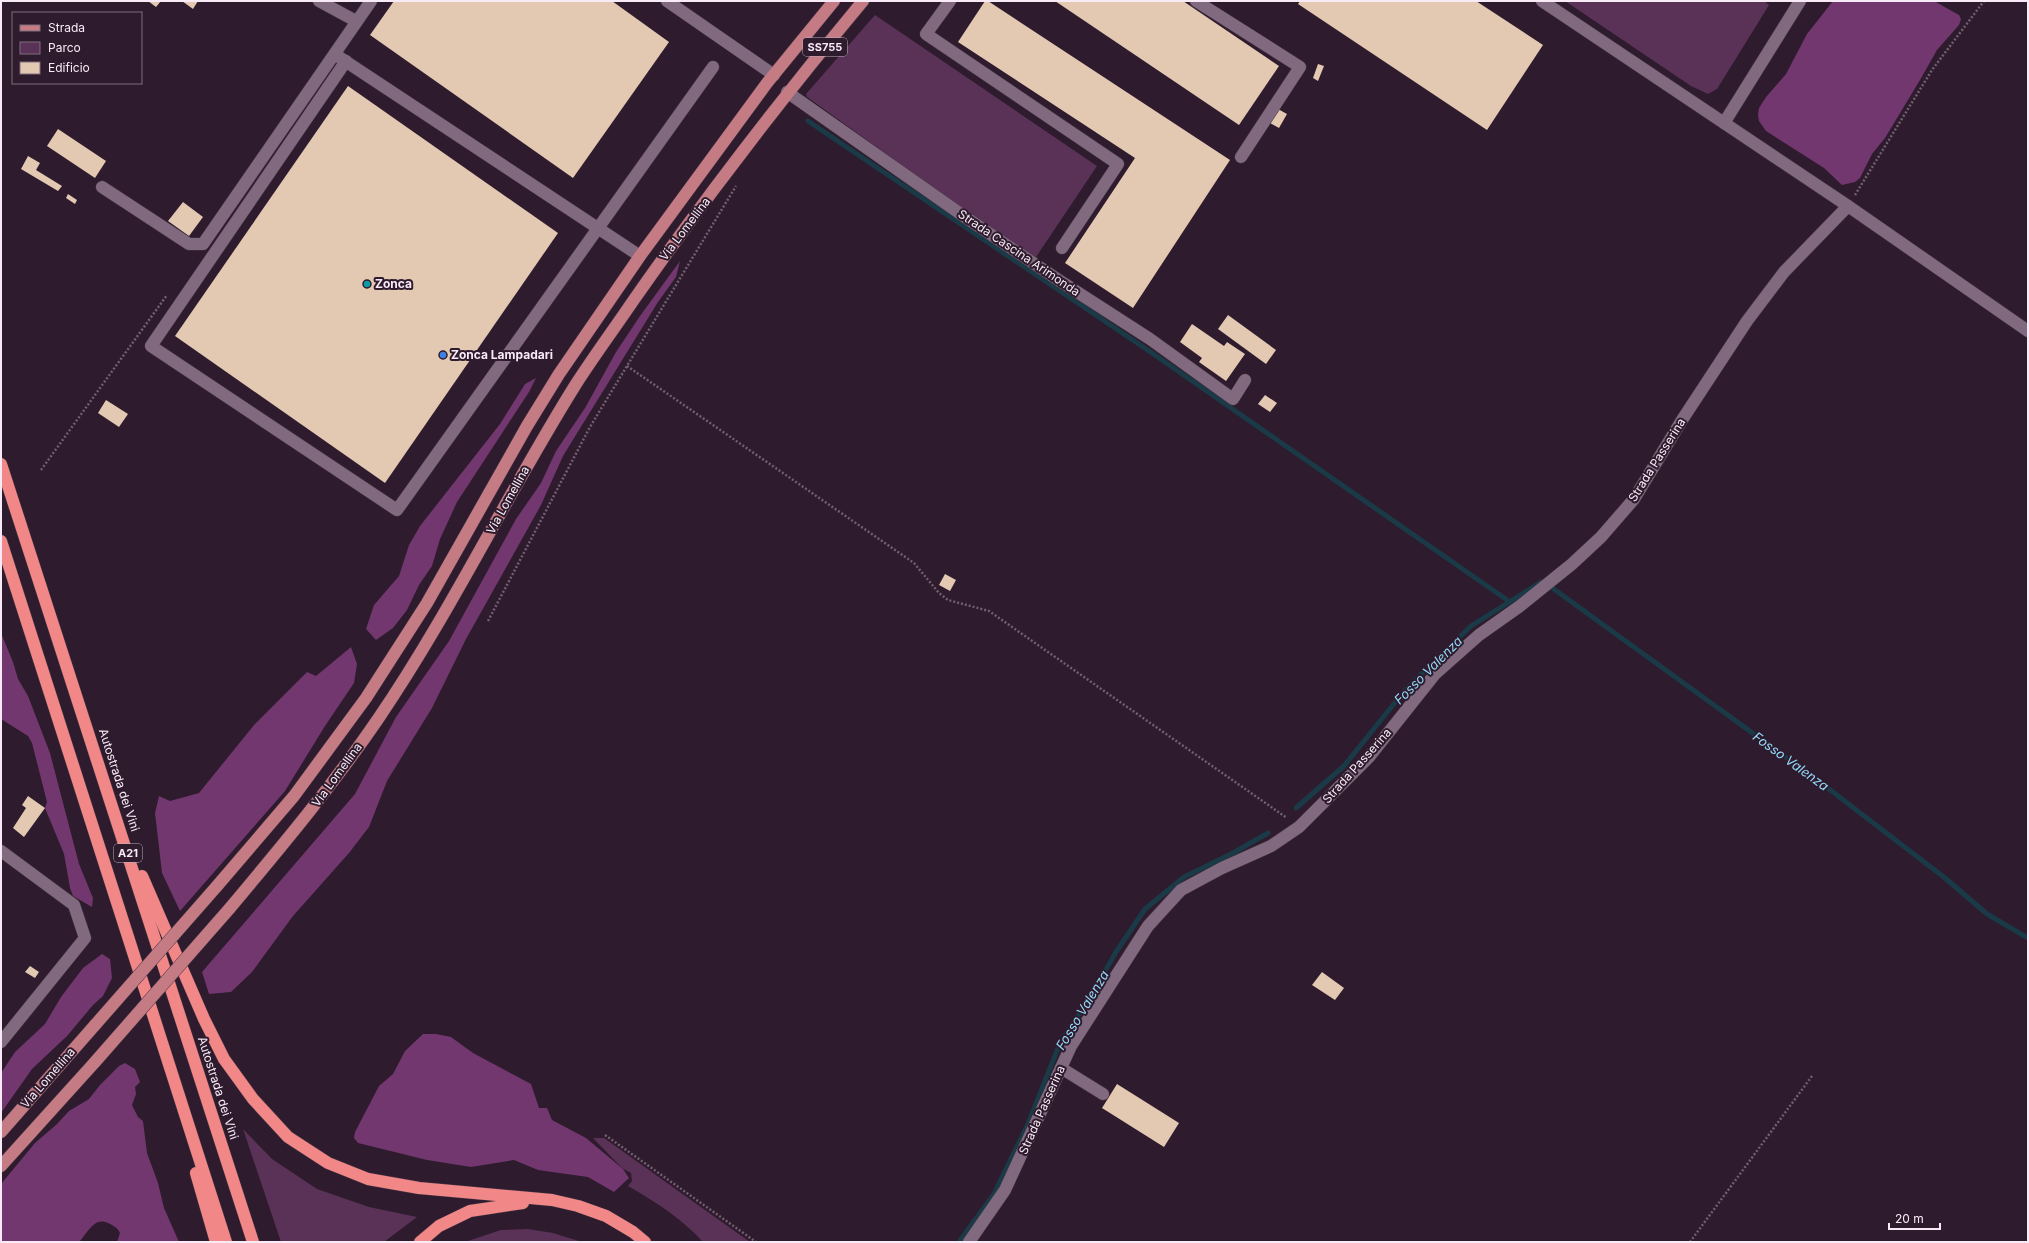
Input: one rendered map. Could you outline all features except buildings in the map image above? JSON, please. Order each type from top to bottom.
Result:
[{"type":"highway","name":"Autostrada dei Vini","points":[[1,464],[253,1242]]},
{"type":"highway","name":"A21","points":[[1,541],[226,1242]]},
{"type":"highway","points":[[114,811],[204,1019],[224,1059],[253,1099],[288,1137],[328,1163],[368,1180],[419,1188],[552,1200],[578,1206],[606,1216],[633,1232],[645,1242]]},
{"type":"highway","points":[[177,1086],[185,1136],[216,1242]]},
{"type":"highway","points":[[420,1242],[439,1226],[470,1211],[505,1205],[552,1200]]},
{"type":"main road","name":"SS755","points":[[770,79],[834,1]]},
{"type":"main road","name":"SS755","points":[[787,92],[863,1]]},
{"type":"main road","name":"Via Lomellina","points":[[1,1132],[294,796],[366,698],[427,603],[535,413],[559,374],[640,256],[770,79]]},
{"type":"main road","name":"Via Lomellina","points":[[1,1166],[95,1062],[230,908],[307,815],[378,719],[451,602],[535,450],[578,380],[665,254],[787,92]]},
{"type":"street","points":[[319,1],[356,21]]},
{"type":"street","points":[[102,187],[189,244],[203,244],[371,1]]},
{"type":"street","points":[[667,1],[770,79]]},
{"type":"street","points":[[950,1],[926,34],[1118,164],[1062,248]]},
{"type":"street","points":[[1196,1],[1300,67],[1241,157]]},
{"type":"street","points":[[1542,1],[1848,206],[2028,331]]},
{"type":"street","points":[[1724,123],[1800,1]]},
{"type":"street","points":[[335,54],[640,256]]},
{"type":"street","points":[[346,61],[151,346],[397,510],[713,67]]},
{"type":"street","name":"Strada Cascina Arimonda","points":[[787,92],[1015,251],[1150,339],[1233,399],[1245,380]]},
{"type":"street","name":"Strada Passerina","points":[[969,1242],[1005,1190],[1071,1046],[1148,926],[1181,890],[1222,868],[1271,846],[1299,826],[1369,757],[1435,674],[1479,635],[1520,606],[1572,564],[1601,537],[1634,499],[1682,420],[1747,321],[1784,272],[1848,206]]},
{"type":"street","points":[[1,851],[74,905],[85,938],[2,1038]]},
{"type":"street","points":[[1061,1068],[1103,1094]]},
{"type":"path","points":[[1848,206],[1890,141],[1932,70],[1984,1]]},
{"type":"path","points":[[488,621],[590,427],[737,185]]},
{"type":"path","points":[[41,470],[168,293]]},
{"type":"path","points":[[627,366],[914,563],[939,593],[948,600],[989,611],[1299,826]]},
{"type":"path","points":[[1690,1242],[1812,1076]]},
{"type":"path","points":[[605,1135],[756,1242]]},
{"type":"green space","points":[[1565,1],[1764,1],[1769,5],[1717,89],[1708,94],[1691,86]]},
{"type":"green space","points":[[875,15],[1097,166],[1034,260],[807,97],[806,94]]},
{"type":"green space","points":[[243,1129],[272,1159],[317,1189],[369,1207],[417,1217],[384,1242],[281,1242]]},
{"type":"green space","points":[[593,1138],[604,1138],[750,1242],[703,1242],[686,1225],[668,1211],[628,1186],[632,1181],[631,1173],[622,1168]]},
{"type":"green space","points":[[528,1229],[553,1233],[582,1242],[465,1242],[501,1230]]},
{"type":"shaded area","points":[[1833,1],[1934,1],[1959,15],[1961,19],[1959,25],[1937,50],[1885,138],[1872,154],[1860,178],[1855,182],[1842,185],[1824,168],[1766,131],[1759,121],[1758,115],[1759,108],[1766,97],[1786,74],[1807,34]]},
{"type":"shaded area","points":[[680,261],[676,277],[658,302],[563,456],[541,505],[466,639],[432,708],[387,781],[369,827],[349,853],[293,916],[252,972],[231,992],[209,994],[202,972],[355,794],[396,717],[449,641],[516,519],[541,483],[556,451],[585,408],[616,352]]},
{"type":"shaded area","points":[[536,378],[529,392],[457,502],[440,539],[432,566],[419,585],[407,610],[393,628],[376,640],[366,629],[374,605],[399,576],[409,545],[420,526],[500,424],[525,384]]},
{"type":"shaded area","points":[[1,633],[13,662],[18,679],[28,696],[50,753],[79,864],[93,898],[92,907],[73,896],[70,888],[64,854],[45,808],[47,802],[32,743],[28,736],[1,719]]},
{"type":"shaded area","points":[[351,647],[357,664],[354,683],[325,726],[285,791],[180,911],[162,873],[155,813],[159,796],[170,801],[199,793],[254,725],[307,672],[316,676]]},
{"type":"shaded area","points":[[102,954],[110,959],[112,978],[103,996],[93,1005],[67,1036],[32,1069],[1,1113],[1,1073],[15,1052],[45,1024],[61,997],[83,968]]},
{"type":"shaded area","points":[[423,1034],[436,1034],[451,1037],[473,1053],[531,1084],[539,1108],[547,1108],[552,1120],[586,1138],[623,1169],[629,1178],[614,1192],[588,1177],[538,1170],[514,1160],[471,1167],[427,1160],[358,1143],[354,1138],[355,1132],[379,1086],[393,1074],[405,1051]]},
{"type":"shaded area","points":[[125,1063],[135,1069],[140,1082],[135,1087],[136,1094],[132,1105],[138,1117],[143,1121],[147,1153],[158,1183],[164,1208],[179,1242],[117,1242],[120,1233],[119,1231],[114,1226],[103,1221],[91,1227],[79,1242],[1,1242],[1,1184],[35,1143],[57,1124],[69,1111],[89,1099],[100,1085],[119,1066]]},
{"type":"waterway","points":[[808,121],[1152,353],[1510,602]]},
{"type":"waterway","name":"Fosso Valenza","points":[[1296,808],[1344,766],[1405,690],[1471,626],[1541,582]]},
{"type":"waterway","name":"Fosso Valenza","points":[[1551,587],[1816,779],[1945,878],[1987,914],[2028,938]]},
{"type":"waterway","name":"Fosso Valenza","points":[[959,1242],[994,1194],[1028,1124],[1060,1043],[1088,1001],[1116,952],[1145,909],[1184,877],[1233,853],[1268,833]]},
{"type":"place","name":"Zonca","points":[[367,284]]},
{"type":"place","name":"Zonca Lampadari","points":[[443,355]]}]
